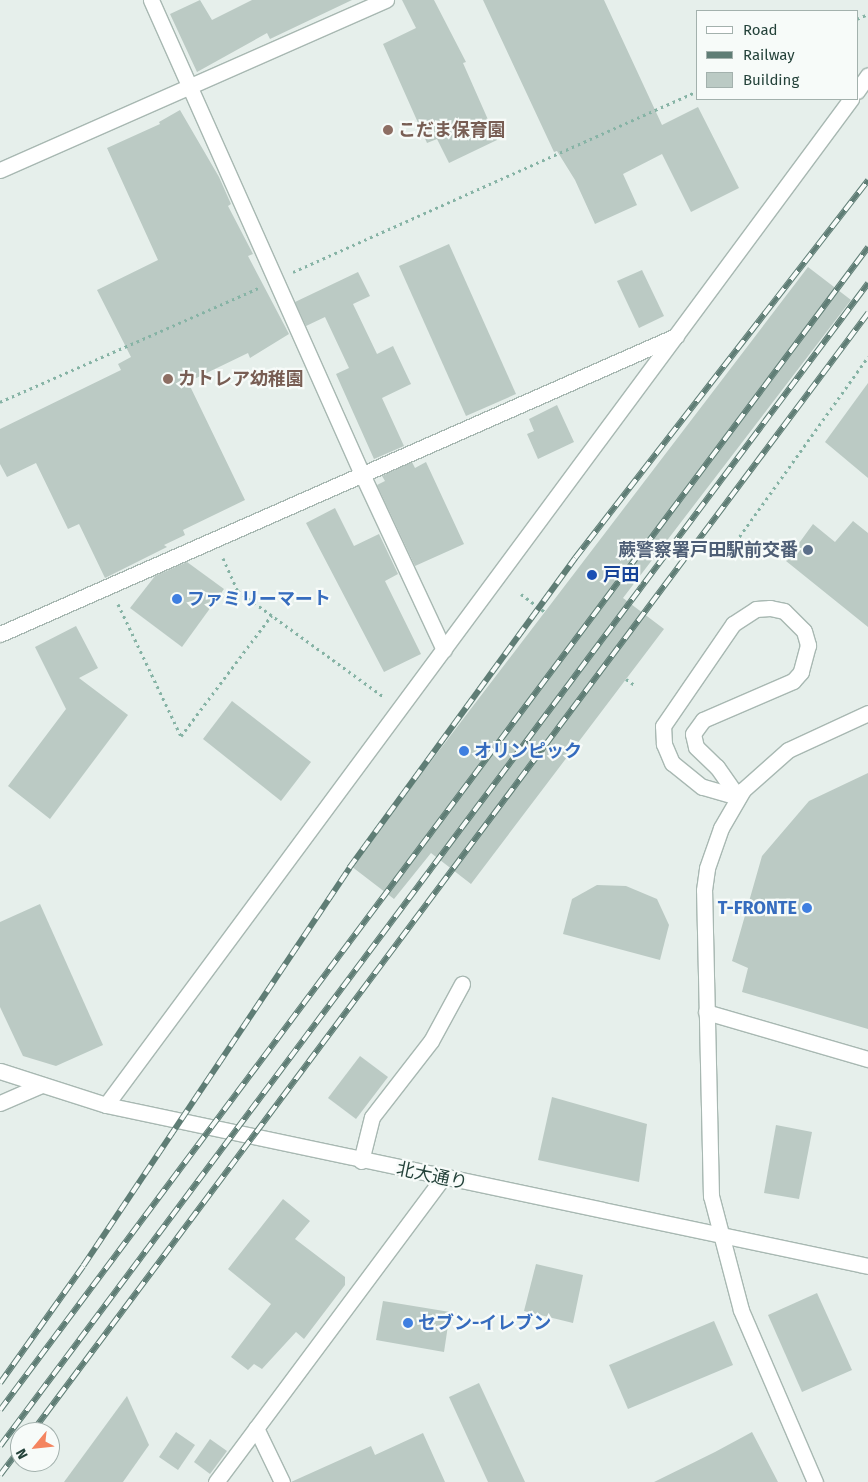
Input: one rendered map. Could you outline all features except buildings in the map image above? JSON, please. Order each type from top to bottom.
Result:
[{"type":"street","points":[[151,0],[361,472],[444,650]]},
{"type":"street","points":[[0,170],[386,0]]},
{"type":"street","points":[[858,90],[868,75]]},
{"type":"street","points":[[106,1106],[850,100]]},
{"type":"street","points":[[0,634],[361,472],[677,336]]},
{"type":"street","points":[[770,608],[784,611],[804,631],[807,659],[801,672],[793,681],[703,720],[693,734],[696,748],[717,767],[738,797],[702,787],[672,763],[664,744],[663,726],[734,624],[756,609],[770,608]]},
{"type":"street","points":[[815,1482],[741,1310],[718,1234],[711,1196],[704,890],[707,868],[721,828],[738,797],[766,767],[788,750],[868,713]]},
{"type":"street","points":[[361,1161],[372,1117],[431,1042],[462,984]]},
{"type":"street","points":[[706,1012],[868,1059]]},
{"type":"street","name":"北大通り","points":[[0,1071],[39,1086],[106,1106],[868,1266]]},
{"type":"street","points":[[0,1103],[39,1086]]},
{"type":"street","points":[[216,1482],[443,1178]]},
{"type":"street","points":[[256,1428],[282,1482]]},
{"type":"path","points":[[0,402],[696,91]]},
{"type":"path","points":[[732,547],[868,357]]},
{"type":"path","points":[[214,538],[238,591],[401,709]]},
{"type":"path","points":[[109,585],[181,736],[272,615]]},
{"type":"path","points":[[521,594],[545,612]]},
{"type":"path","points":[[626,679],[636,686]]},
{"type":"railway","points":[[0,1383],[83,1266],[349,868],[575,558],[868,180]]},
{"type":"railway","points":[[0,1410],[868,247]]},
{"type":"railway","points":[[0,1446],[868,283]]},
{"type":"railway","points":[[39,1422],[868,313]]},
{"type":"railway","points":[[0,1475],[10,1462]]},
{"type":"place","name":"こだま保育園","points":[[388,130]]},
{"type":"place","name":"カトレア幼稚園","points":[[168,379]]},
{"type":"place","name":"蕨警察署戸田駅前交番","points":[[808,550]]},
{"type":"place","name":"戸田","points":[[592,575]]},
{"type":"place","name":"ファミリーマート","points":[[177,599]]},
{"type":"place","name":"オリンピック","points":[[464,751]]},
{"type":"place","name":"T-FRONTE","points":[[807,908]]},
{"type":"place","name":"セブン-イレブン","points":[[408,1323]]}]
